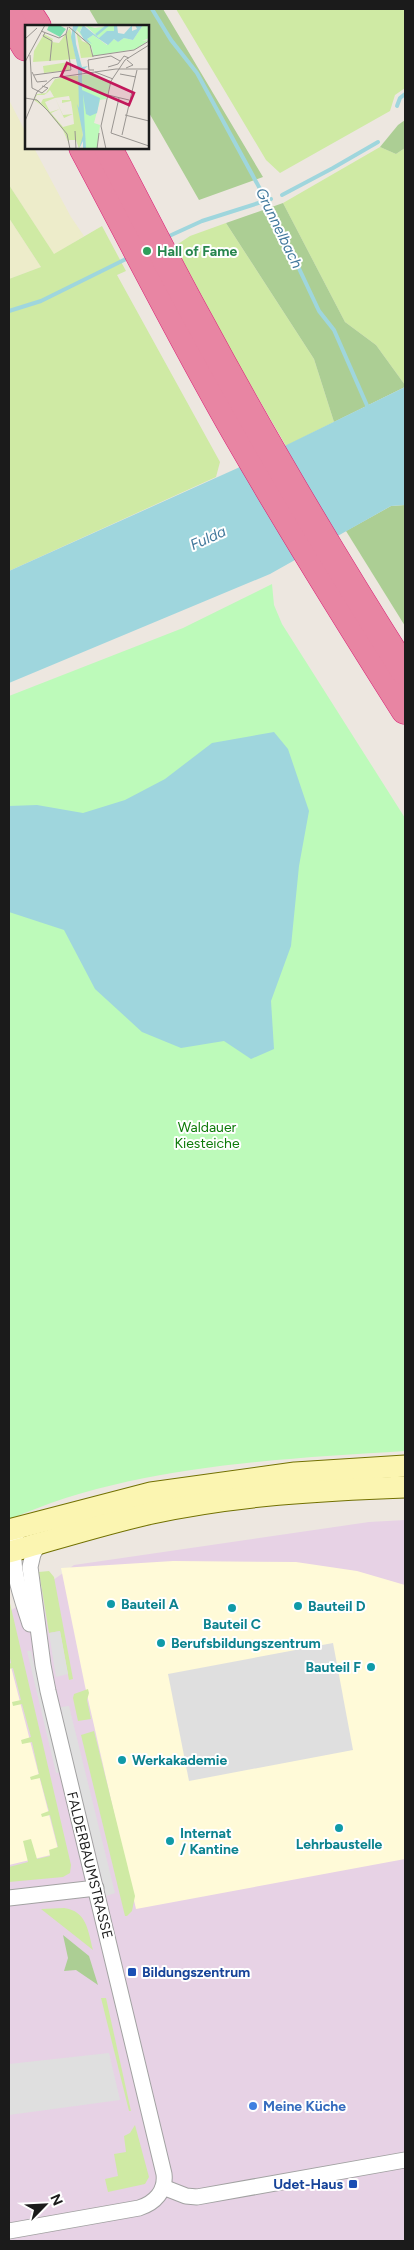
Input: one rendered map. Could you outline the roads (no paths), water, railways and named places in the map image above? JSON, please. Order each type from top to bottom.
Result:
[{"type":"highway","points":[[26,9],[36,25]]},
{"type":"highway","points":[[9,19],[25,45]]},
{"type":"highway","points":[[85,149],[116,186],[202,328],[344,574],[405,670]]},
{"type":"highway","points":[[108,149],[116,186],[186,344],[238,438],[405,710]]},
{"type":"main road","points":[[9,1530],[151,1494],[210,1484],[295,1473],[405,1466]]},
{"type":"main road","points":[[11,1552],[40,1542],[153,1512],[214,1502],[300,1492],[405,1487]]},
{"type":"street","points":[[42,1665],[11,1552],[22,1537],[53,1518]]},
{"type":"street","name":"FALDERBAUMSTRASSE","points":[[40,1542],[33,1554],[30,1567],[42,1665],[164,2174],[164,2187]]},
{"type":"street","points":[[9,1898],[96,1888]]},
{"type":"street","points":[[9,2231],[139,2208],[153,2201],[164,2187],[186,2196],[197,2197],[405,2160]]},
{"type":"water","name":"Fulda","points":[[405,387],[405,505],[391,506],[270,574],[9,683],[9,571],[260,458]]},
{"type":"water","points":[[274,732],[288,749],[309,811],[299,866],[291,946],[271,1001],[274,1049],[251,1059],[224,1041],[181,1048],[142,1032],[95,989],[64,930],[9,912],[9,806],[37,805],[83,813],[125,800],[165,779],[212,743]]},
{"type":"waterway","name":"Grunnelbach","points":[[152,9],[171,40],[197,73],[272,211],[319,311],[334,330],[369,410]]},
{"type":"waterway","points":[[397,106],[400,98],[405,94]]},
{"type":"waterway","points":[[282,195],[378,142]]},
{"type":"waterway","points":[[167,237],[202,221],[271,199]]},
{"type":"waterway","points":[[9,311],[41,301],[130,257]]},
{"type":"place","name":"Hall of Fame","points":[[147,251]]},
{"type":"place","name":"Bauteil A","points":[[111,1604]]},
{"type":"place","name":"Bauteil D","points":[[298,1606]]},
{"type":"place","name":"Bauteil C","points":[[232,1608]]},
{"type":"place","name":"Berufsbildungszentrum","points":[[161,1643]]},
{"type":"place","name":"Bauteil F","points":[[371,1667]]},
{"type":"place","name":"Werkakademie","points":[[122,1760]]},
{"type":"place","name":"Lehrbaustelle","points":[[339,1828]]},
{"type":"place","name":"Internat / Kantine","points":[[170,1841]]},
{"type":"place","name":"Bildungszentrum","points":[[132,1972]]},
{"type":"place","name":"Meine Küche","points":[[253,2106]]},
{"type":"place","name":"Udet-Haus","points":[[353,2184]]},
{"type":"park label","name":"Waldauer Kiesteiche","points":[[207,1136]]}]
